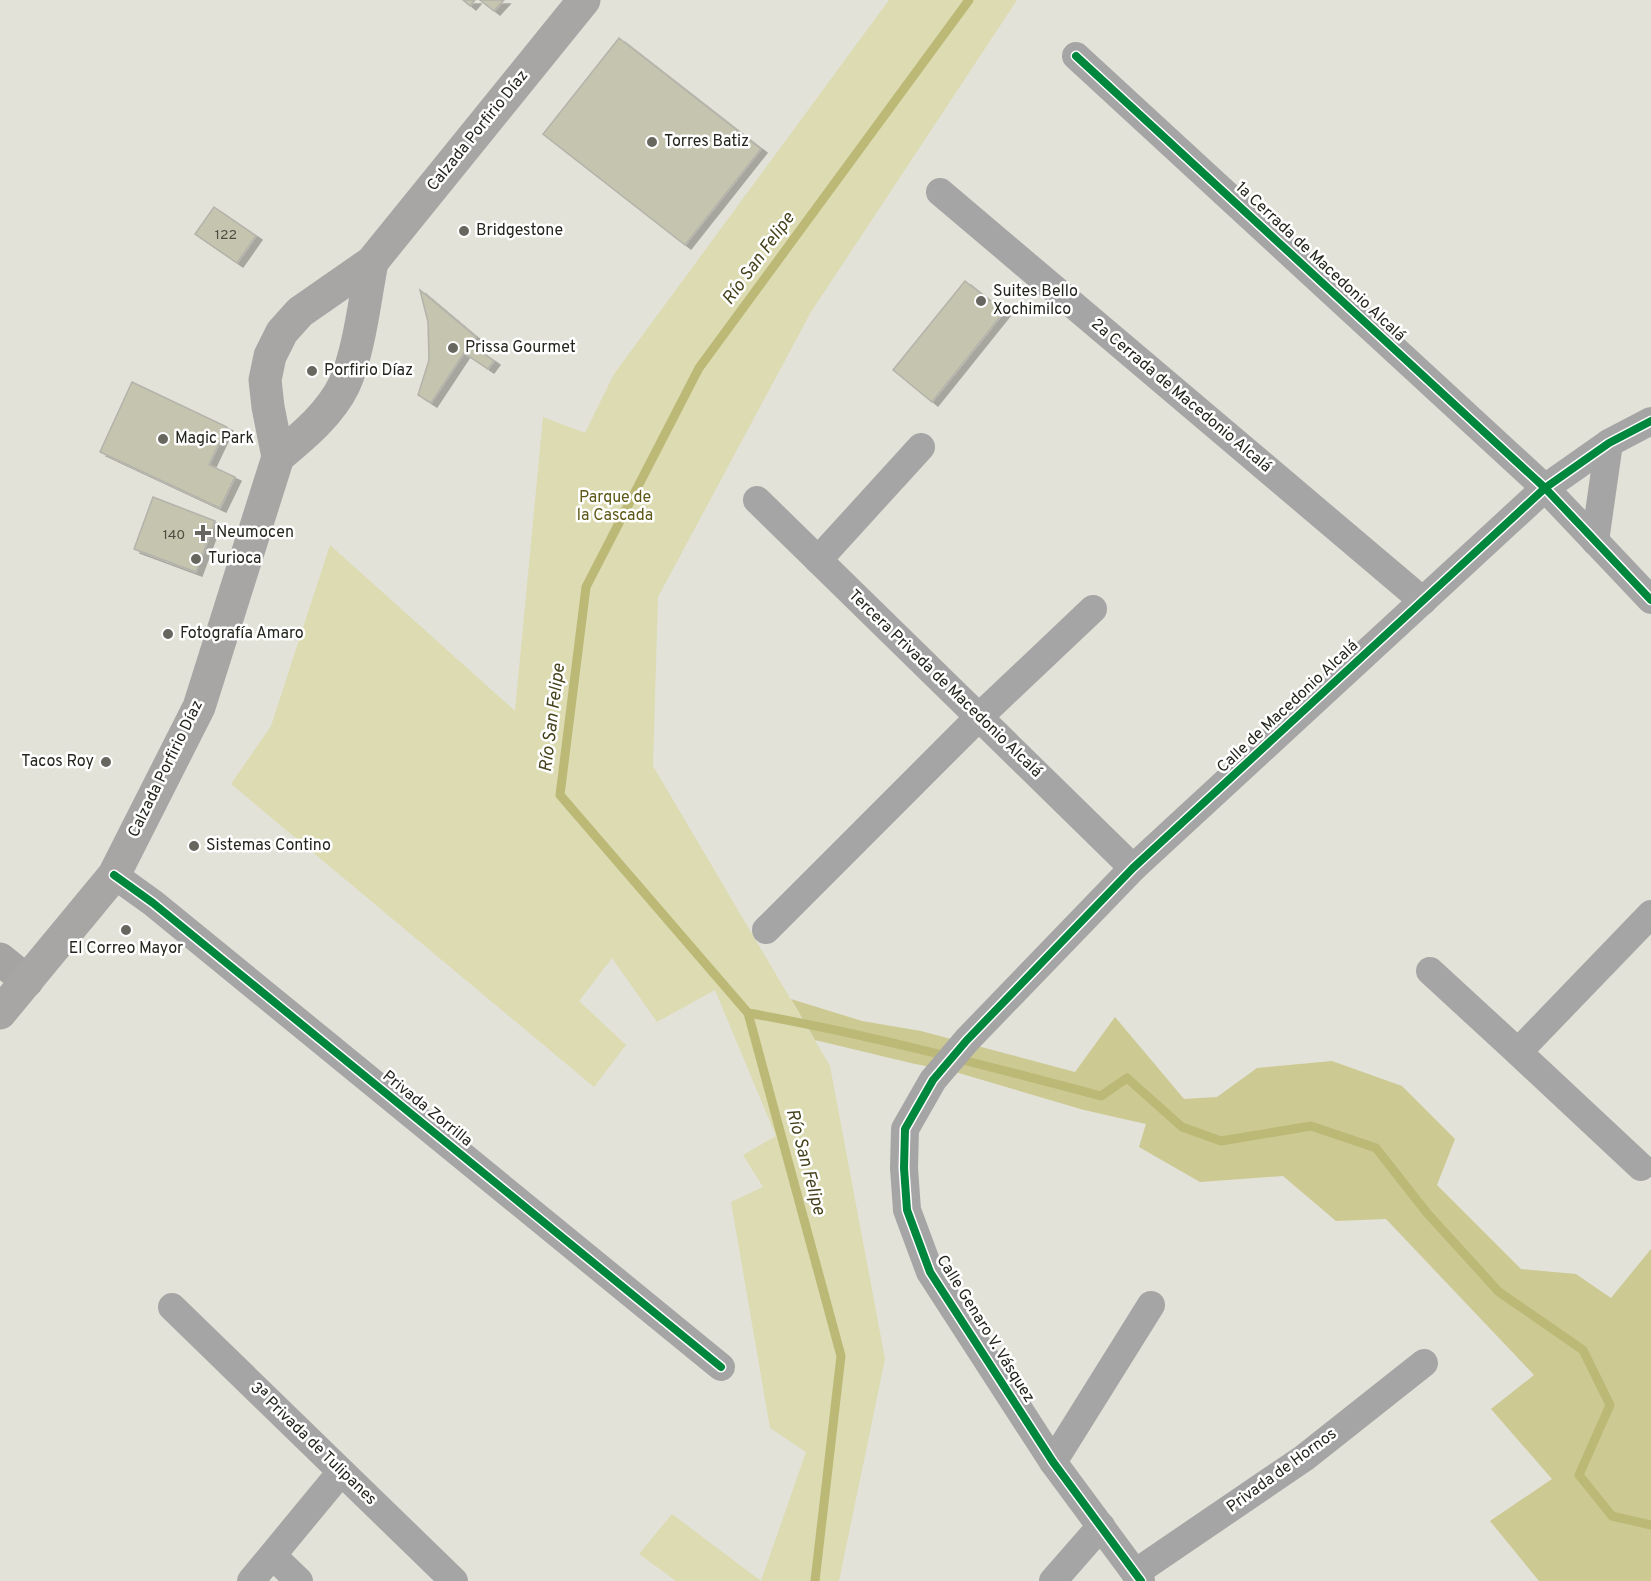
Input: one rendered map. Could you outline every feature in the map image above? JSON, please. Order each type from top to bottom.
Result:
[{"type":"main road","name":"Calzada Porfirio Díaz","points":[[0,1013],[114,875],[199,707],[278,457],[265,380],[270,356],[282,332],[300,312],[372,262],[584,0]]},
{"type":"main road","name":"Calzada Porfirio Díaz","points":[[278,457],[303,436],[327,411],[344,385],[353,357],[372,262]]},
{"type":"street","name":"1a Cerrada de Macedonio Alcalá","points":[[1076,56],[1545,488],[1651,600]]},
{"type":"street","name":"2a Cerrada de Macedonio Alcalá","points":[[940,192],[1423,601]]},
{"type":"street","name":"Calle de Macedonio Alcalá","points":[[967,1040],[1132,868],[1545,488],[1609,444],[1648,421]]},
{"type":"street","points":[[1594,541],[1609,444]]},
{"type":"street","points":[[818,560],[921,447]]},
{"type":"street","name":"Tercera Privada de Macedonio Alcalá","points":[[757,500],[1132,868]]},
{"type":"street","points":[[766,930],[979,717],[1094,609]]},
{"type":"street","name":"Privada Zorrilla","points":[[114,875],[162,910],[721,1367]]},
{"type":"street","points":[[1518,1052],[1651,914]]},
{"type":"street","points":[[0,959],[27,981]]},
{"type":"street","points":[[1430,970],[1641,1167]]},
{"type":"street","name":"Calle Genaro V. Vásquez","points":[[967,1040],[933,1080],[905,1129],[904,1168],[907,1210],[930,1272],[1053,1462],[1138,1577]]},
{"type":"street","points":[[1053,1462],[1151,1305]]},
{"type":"street","name":"3ª Privada de Tulipanes","points":[[172,1307],[454,1581]]},
{"type":"street","name":"Privada de Hornos","points":[[1138,1577],[1304,1458],[1424,1363]]},
{"type":"street","points":[[251,1581],[341,1472]]},
{"type":"street","points":[[1053,1581],[1101,1526]]},
{"type":"street","points":[[273,1556],[299,1581]]},
{"type":"green space","name":"Parque de la Cascada","points":[[889,0],[1017,0],[811,312],[658,597],[653,766],[830,1066],[885,1359],[839,1581],[761,1581],[806,1452],[770,1428],[731,1202],[763,1187],[743,1155],[776,1136],[715,990],[657,1022],[612,958],[579,1001],[626,1045],[594,1087],[231,784],[271,726],[330,545],[515,711],[543,417],[585,433],[614,374]]},
{"type":"green space","points":[[672,1514],[761,1581],[676,1581],[639,1554]]},
{"type":"shaded area","points":[[791,999],[862,1021],[921,1031],[1075,1072],[1115,1017],[1184,1099],[1217,1097],[1257,1068],[1332,1061],[1402,1086],[1455,1139],[1437,1185],[1521,1269],[1576,1274],[1611,1298],[1651,1249],[1651,1581],[1539,1581],[1490,1521],[1552,1479],[1491,1409],[1534,1375],[1386,1219],[1336,1221],[1283,1176],[1200,1182],[1139,1147],[1146,1124],[1084,1110],[952,1071],[815,1040]]},
{"type":"building","points":[[463,0],[475,0],[470,6]]},
{"type":"building","points":[[480,0],[504,0],[494,11]]},
{"type":"building","name":"Torres Batiz","points":[[619,38],[761,149],[685,245],[543,134]]},
{"type":"building","points":[[214,207],[256,236],[237,263],[195,234]]},
{"type":"building","points":[[965,281],[1004,312],[932,402],[893,370]]},
{"type":"building","name":"Prissa Gourmet","points":[[420,290],[476,337],[470,344],[494,361],[488,369],[464,353],[431,403],[418,395],[429,360],[428,322]]},
{"type":"building","name":"Magic Park","points":[[132,382],[227,427],[209,465],[235,477],[220,508],[100,452]]},
{"type":"building","points":[[153,497],[215,521],[196,572],[134,549]]},
{"type":"waterway","name":"Río San Felipe","points":[[815,1581],[841,1356],[748,1013],[560,795],[586,587],[699,368],[969,0]]},
{"type":"waterway","points":[[748,1013],[881,1040],[1101,1096],[1127,1078],[1182,1127],[1221,1141],[1311,1126],[1376,1148],[1427,1213],[1499,1292],[1583,1350],[1610,1405],[1579,1475],[1612,1516],[1651,1525]]},
{"type":"cycle path","points":[[1076,56],[1545,488],[1651,600]]},
{"type":"cycle path","points":[[1141,1581],[1053,1462],[930,1272],[907,1210],[904,1168],[905,1129],[933,1080],[967,1040],[1133,868],[1545,488],[1609,443],[1651,421]]},
{"type":"cycle path","points":[[114,875],[153,903],[721,1367]]},
{"type":"place","name":"Torres Batiz","points":[[652,142]]},
{"type":"place","name":"Bridgestone","points":[[464,231]]},
{"type":"place","name":"Suites Bello Xochimilco","points":[[981,301]]},
{"type":"place","name":"Prissa Gourmet","points":[[453,348]]},
{"type":"place","name":"Porfirio Díaz","points":[[312,371]]},
{"type":"place","name":"Magic Park","points":[[163,439]]},
{"type":"place","name":"Neumocen","points":[[203,533]]},
{"type":"place","name":"Turioca","points":[[196,559]]},
{"type":"place","name":"Fotografía Amaro","points":[[168,634]]},
{"type":"place","name":"Tacos Roy","points":[[106,762]]},
{"type":"place","name":"Sistemas Contino","points":[[194,846]]},
{"type":"place","name":"El Correo Mayor","points":[[126,930]]}]
